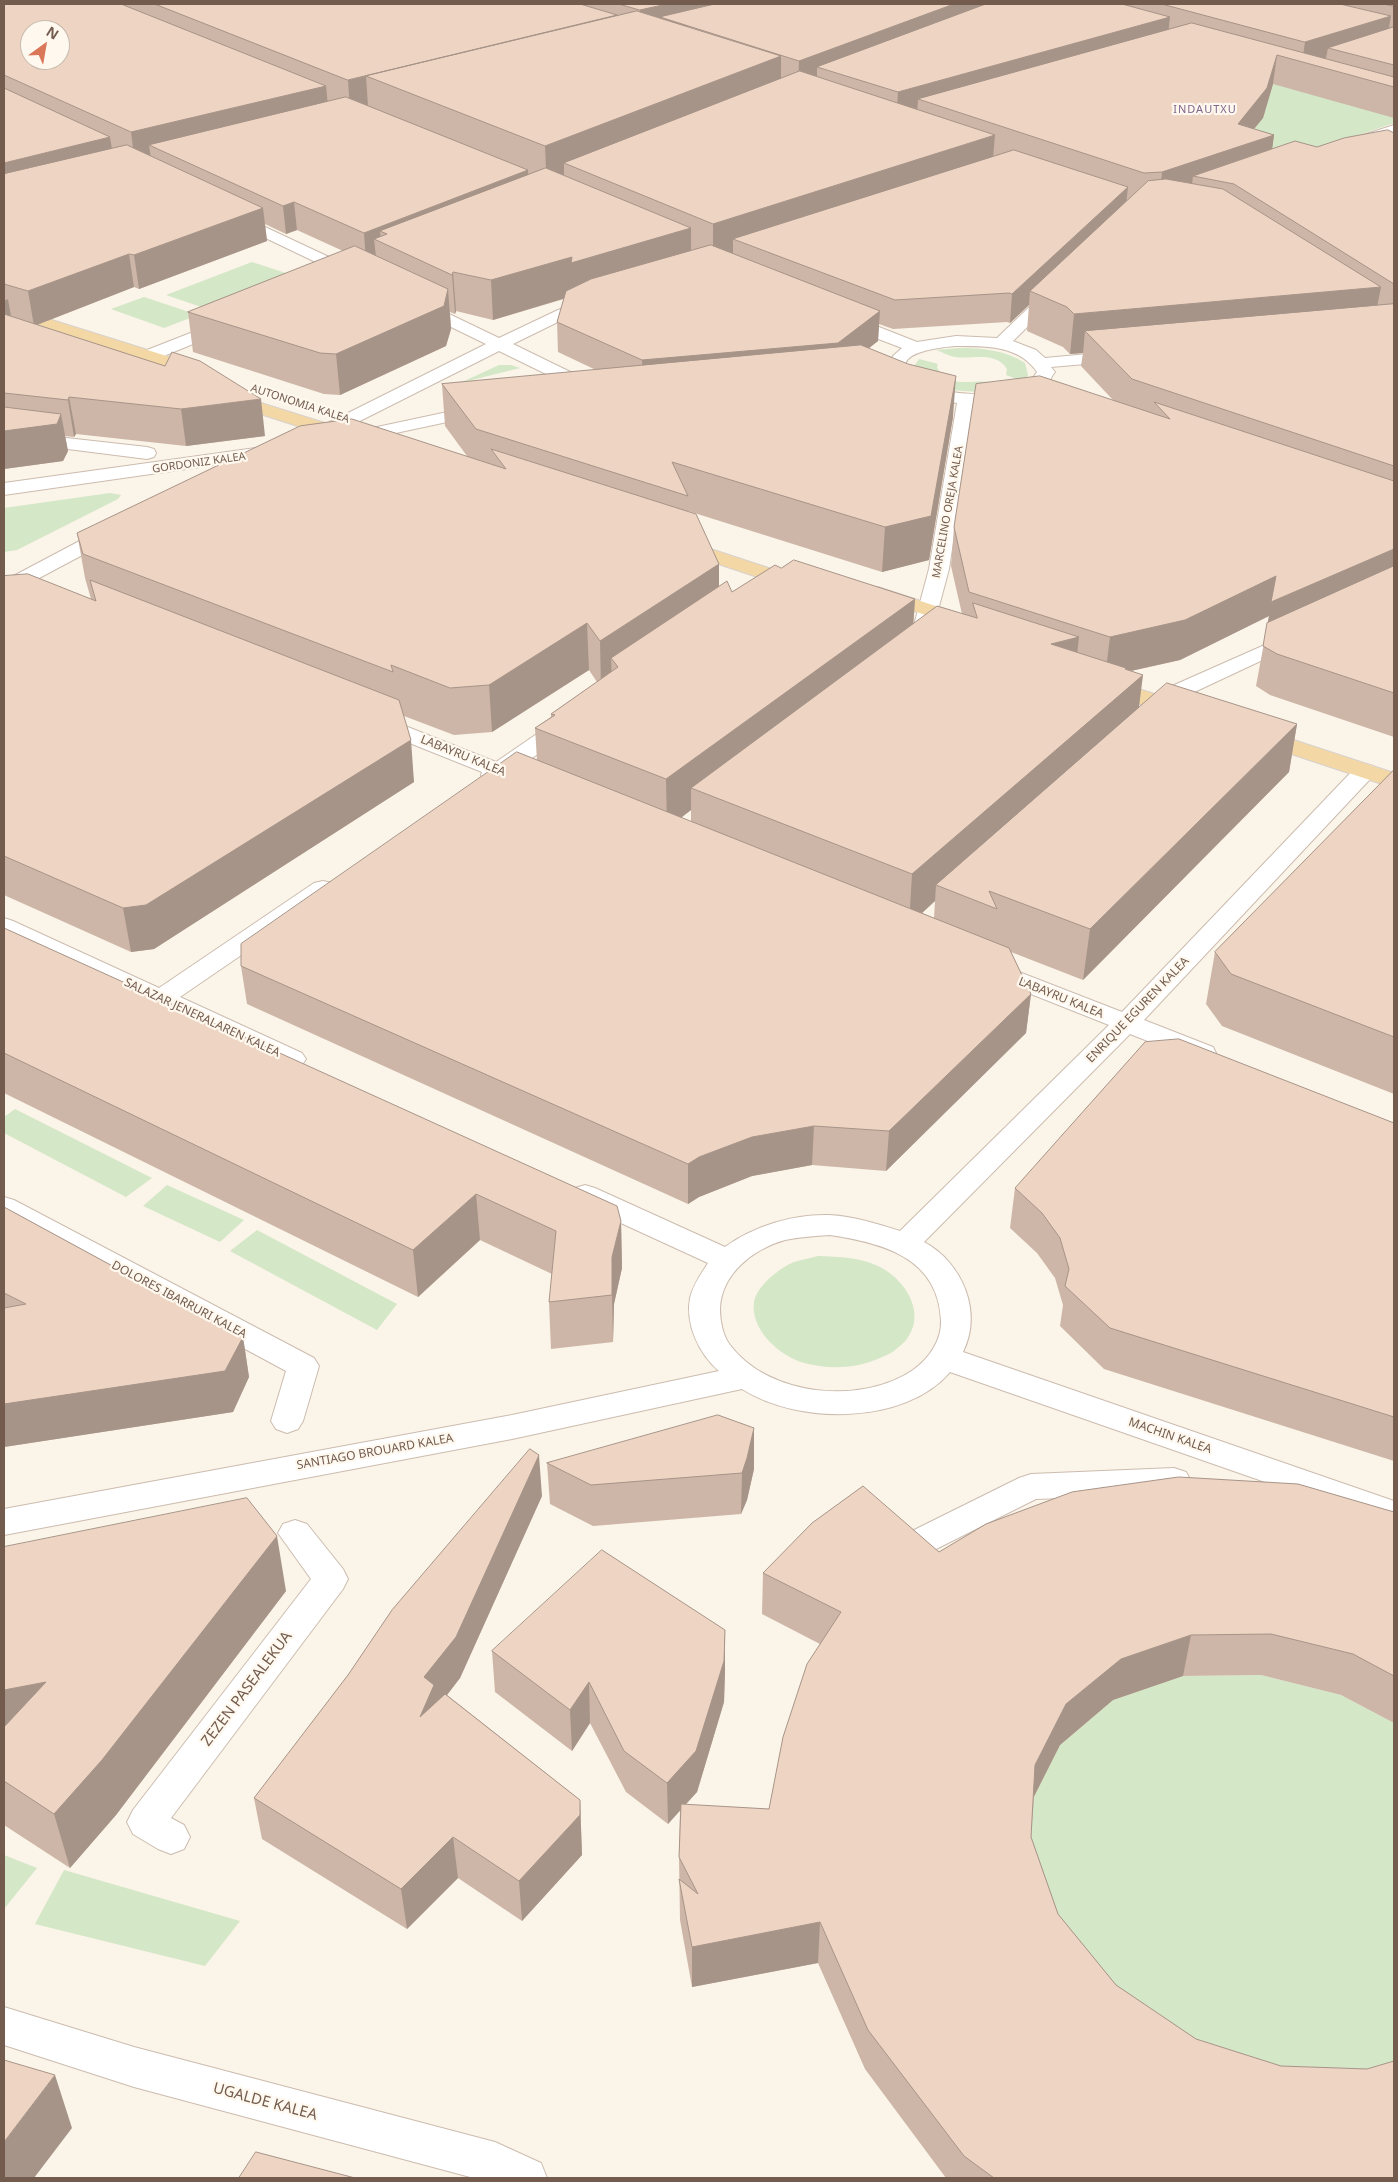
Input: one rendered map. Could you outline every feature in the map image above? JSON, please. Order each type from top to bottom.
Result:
[{"type":"main road","name":"AUTONOMIA KALEA","points":[[4,310],[148,356],[350,429],[385,440],[419,442]]},
{"type":"main road","name":"AUTONOMIA KALEA","points":[[4,323],[328,430],[350,429]]},
{"type":"main road","points":[[678,527],[810,570]]},
{"type":"main road","points":[[662,539],[818,590]]},
{"type":"main road","points":[[863,596],[932,627],[980,635]]},
{"type":"main road","points":[[1091,671],[1206,709]]},
{"type":"main road","points":[[1394,761],[1246,722],[1394,781]]},
{"type":"street","points":[[1338,148],[1394,129]]},
{"type":"street","points":[[222,212],[348,275],[374,284]]},
{"type":"street","points":[[1001,344],[1069,278]]},
{"type":"street","points":[[398,295],[500,344],[606,399],[586,403]]},
{"type":"street","name":"GORDONIZ KALEA","points":[[4,489],[159,468],[300,445],[350,429],[500,344],[578,307],[611,297]]},
{"type":"street","points":[[829,313],[917,348]]},
{"type":"street","points":[[148,356],[240,318]]},
{"type":"street","points":[[956,341],[1001,344],[1033,355],[1042,363],[1046,372],[1043,380],[1034,388],[1011,396],[966,399],[924,391],[892,376],[897,363],[909,351],[917,348],[956,341]]},
{"type":"street","points":[[1042,363],[1140,354]]},
{"type":"street","points":[[1034,388],[1053,396]]},
{"type":"street","name":"MARCELINO OREJA KALEA","points":[[932,627],[966,399]]},
{"type":"street","points":[[385,440],[452,416],[498,411]]},
{"type":"street","points":[[300,445],[328,430]]},
{"type":"street","points":[[4,436],[147,453]]},
{"type":"street","points":[[9,581],[127,523]]},
{"type":"street","points":[[759,594],[782,578]]},
{"type":"street","points":[[9,581],[47,590]]},
{"type":"street","points":[[1144,730],[1175,699],[1316,628]]},
{"type":"street","points":[[475,786],[586,711]]},
{"type":"street","name":"LABAYRU KALEA","points":[[352,712],[545,789]]},
{"type":"street","name":"ENRIQUE EGUREN KALEA","points":[[905,1244],[1125,1024],[1365,771]]},
{"type":"street","points":[[161,998],[338,878]]},
{"type":"street","name":"SALAZAR JENERALAREN KALEA","points":[[4,926],[314,1069]]},
{"type":"street","name":"LABAYRU KALEA","points":[[967,960],[1224,1062]]},
{"type":"street","points":[[566,1187],[727,1260]]},
{"type":"street","name":"DOLORES IBARRURI KALEA","points":[[4,1206],[303,1366],[292,1396],[287,1421]]},
{"type":"street","points":[[830,1225],[869,1231],[905,1244],[930,1262],[949,1284],[958,1309],[957,1334],[945,1358],[923,1380],[892,1395],[855,1403],[816,1402],[777,1394],[746,1378],[721,1357],[708,1332],[704,1306],[711,1281],[727,1260],[756,1240],[791,1229],[830,1225]]},
{"type":"street","name":"MACHIN KALEA","points":[[945,1358],[1394,1514]]},
{"type":"street","name":"SANTIAGO BROUARD KALEA","points":[[4,1522],[512,1427],[746,1378]]},
{"type":"street","points":[[916,1544],[1031,1487],[1198,1480],[1207,1483]]},
{"type":"street","points":[[1282,1506],[1394,1541]]},
{"type":"street","name":"ZEZEN PASEALEKUA","points":[[171,1837],[146,1822],[331,1579],[295,1533]]},
{"type":"street","name":"UGALDE KALEA","points":[[4,2026],[134,2068],[495,2163],[526,2178]]},
{"type":"green space","points":[[1200,51],[1394,106],[1394,123],[1248,173]]},
{"type":"green space","points":[[252,262],[295,276],[210,310],[166,295]]},
{"type":"green space","points":[[144,297],[198,315],[164,328],[111,309]]},
{"type":"green space","points":[[959,348],[985,349],[1009,355],[1025,363],[1028,375],[1024,382],[1006,375],[1007,369],[996,360],[983,357],[955,357],[936,350]]},
{"type":"green space","points":[[919,359],[938,364],[937,367],[941,374],[947,379],[961,382],[991,382],[1005,389],[979,392],[950,390],[914,366]]},
{"type":"green space","points":[[499,365],[511,365],[520,368],[460,383]]},
{"type":"green space","points":[[110,493],[121,495],[118,499],[17,550],[4,552],[4,508]]},
{"type":"green space","points":[[15,1109],[152,1178],[126,1197],[4,1133],[4,1117]]},
{"type":"green space","points":[[167,1185],[244,1220],[220,1242],[143,1206]]},
{"type":"green space","points":[[257,1230],[397,1304],[377,1330],[230,1251]]},
{"type":"green space","points":[[818,1256],[864,1261],[878,1266],[896,1279],[910,1297],[914,1308],[915,1319],[912,1330],[906,1340],[890,1353],[875,1360],[857,1365],[831,1367],[795,1360],[768,1340],[757,1322],[754,1312],[754,1302],[758,1291],[771,1277],[786,1266]]},
{"type":"green space","points":[[1261,1675],[1341,1695],[1394,1723],[1394,2096],[1186,2078],[1025,1878],[1029,1806],[1060,1745],[1113,1700],[1183,1676]]},
{"type":"green space","points":[[4,1855],[37,1868],[4,1909]]},
{"type":"green space","points":[[64,1870],[240,1921],[205,1966],[35,1924]]},
{"type":"building","points":[[4,4],[121,4],[326,86],[131,132],[4,75]]},
{"type":"building","points":[[155,4],[580,4],[617,15],[348,80]]},
{"type":"building","points":[[619,4],[667,4],[640,10]]},
{"type":"building","points":[[715,4],[954,4],[799,61],[660,17]]},
{"type":"building","points":[[986,4],[1122,4],[1170,17],[898,92],[817,67]]},
{"type":"building","points":[[1162,4],[1340,4],[1391,16],[1305,42]]},
{"type":"building","points":[[637,11],[781,56],[545,146],[366,76]]},
{"type":"building","points":[[1192,23],[1394,77],[1394,87],[1277,55],[1267,88],[1238,124],[1274,135],[1162,172],[1144,173],[918,99]]},
{"type":"building","points":[[1394,27],[1394,65],[1328,48]]},
{"type":"building","points":[[800,71],[995,135],[713,224],[564,163]]},
{"type":"building","points":[[4,88],[110,137],[4,163]]},
{"type":"building","points":[[346,97],[528,170],[364,233],[294,202],[283,206],[149,145]]},
{"type":"building","points":[[1388,130],[1394,133],[1394,284],[1234,184],[1193,176],[1295,141],[1317,147],[1344,138]]},
{"type":"building","points":[[127,145],[263,208],[28,291],[4,284],[4,174]]},
{"type":"building","points":[[1014,150],[1128,187],[1012,294],[895,300],[733,239]]},
{"type":"building","points":[[546,168],[691,228],[571,263],[572,257],[491,280],[453,272],[452,275],[374,239],[387,234],[380,231]]},
{"type":"building","points":[[1166,179],[1223,189],[1381,287],[1074,314],[1067,307],[1030,291],[1148,181]]},
{"type":"building","points":[[711,245],[880,311],[838,343],[642,360],[557,322],[566,291],[591,279]]},
{"type":"building","points":[[355,246],[448,289],[444,306],[336,354],[320,353],[188,312]]},
{"type":"building","points":[[1394,304],[1394,466],[1132,379],[1085,331]]},
{"type":"building","points":[[4,314],[165,366],[172,352],[200,361],[261,399],[181,409],[69,397],[68,400],[4,393]]},
{"type":"building","points":[[861,345],[908,364],[956,376],[931,516],[885,527],[672,462],[688,496],[476,429],[442,384]]},
{"type":"building","points":[[1040,376],[1170,419],[1154,402],[1394,481],[1394,549],[1271,602],[1276,576],[1185,620],[1110,637],[969,592],[954,527],[976,384]]},
{"type":"building","points":[[4,407],[61,414],[57,424],[4,431]]},
{"type":"building","points":[[352,419],[506,469],[491,449],[696,514],[719,564],[600,641],[587,623],[489,685],[450,688],[391,665],[393,672],[83,554],[77,533],[300,426]]},
{"type":"building","points":[[794,560],[915,599],[666,779],[535,728],[555,715],[551,714],[618,667],[611,658],[727,581],[732,592],[775,565],[781,568]]},
{"type":"building","points":[[1394,566],[1394,693],[1277,654],[1263,646],[1267,623]]},
{"type":"building","points":[[28,574],[96,601],[90,580],[399,700],[411,740],[146,905],[123,908],[4,856],[4,576]]},
{"type":"building","points":[[973,603],[1079,637],[1051,644],[1143,675],[912,874],[691,788],[937,606],[977,618]]},
{"type":"building","points":[[1167,683],[1297,724],[1090,929],[989,891],[997,909],[936,885]]},
{"type":"building","points":[[517,752],[1009,948],[1031,994],[889,1131],[814,1126],[752,1137],[699,1157],[688,1164],[241,966],[241,944]]},
{"type":"building","points":[[1394,770],[1394,1037],[1231,974],[1215,952]]},
{"type":"building","points":[[4,928],[617,1206],[621,1221],[612,1257],[612,1295],[549,1302],[556,1231],[476,1194],[413,1250],[4,1053]]},
{"type":"building","points":[[1179,1039],[1394,1123],[1394,1417],[1110,1328],[1065,1286],[1069,1269],[1060,1238],[1042,1213],[1015,1188],[1145,1042]]},
{"type":"building","points":[[4,1207],[243,1337],[225,1371],[4,1404],[4,1308],[26,1304],[4,1293]]},
{"type":"building","points":[[718,1415],[754,1428],[742,1473],[591,1485],[547,1463]]},
{"type":"building","points":[[530,1449],[539,1455],[456,1637],[424,1677],[434,1685],[420,1717],[445,1694],[580,1800],[580,1815],[519,1881],[453,1837],[401,1889],[254,1798],[348,1675],[392,1610]]},
{"type":"building","points":[[1179,1477],[1298,1484],[1394,1512],[1394,1676],[1353,1654],[1271,1634],[1191,1635],[1121,1659],[1066,1704],[1035,1765],[1031,1837],[1058,1914],[1116,1985],[1196,2039],[1281,2066],[1367,2069],[1394,2061],[1394,2178],[994,2178],[964,2156],[868,2030],[820,1922],[692,1947],[679,1879],[698,1894],[679,1857],[681,1804],[769,1809],[783,1737],[807,1664],[841,1612],[763,1573],[812,1523],[863,1486],[939,1552],[986,1524],[1072,1492]]},
{"type":"building","points":[[247,1498],[277,1536],[102,1760],[54,1814],[4,1781],[4,1727],[46,1682],[4,1690],[4,1547]]},
{"type":"building","points":[[602,1550],[725,1630],[724,1661],[696,1751],[667,1783],[624,1751],[589,1682],[570,1710],[492,1651]]},
{"type":"building","points":[[4,2060],[55,2075],[4,2142]]},
{"type":"building","points":[[256,2152],[355,2178],[239,2178]]},
{"type":"district","name":"INDAUTXU","points":[[1205,110]]}]
